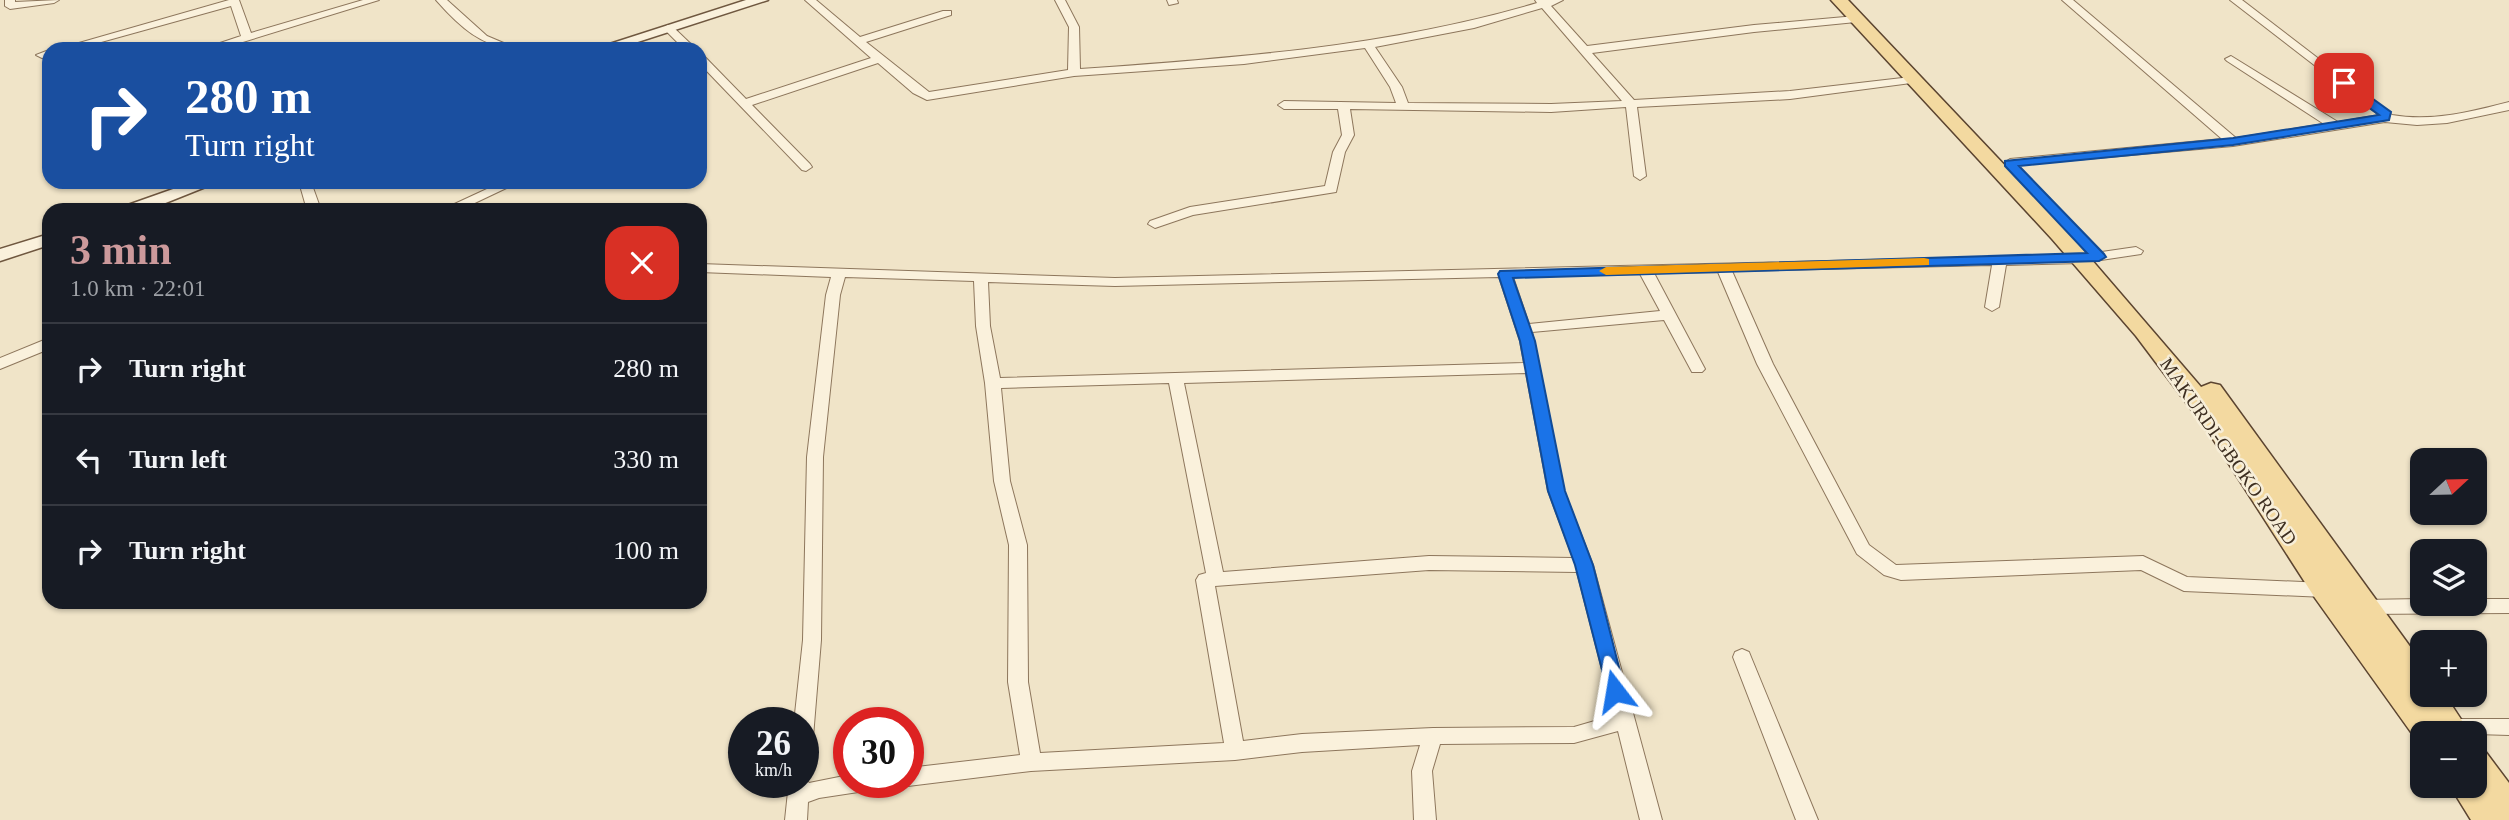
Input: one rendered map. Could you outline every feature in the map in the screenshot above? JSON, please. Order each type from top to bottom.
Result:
[{"type":"main road","name":"MAKURDI-GBOKO ROAD","points":[[1839,0],[1855,9],[1911,80],[2090,258],[2186,383],[2332,598],[2437,721]]},
{"type":"main road","points":[[1855,9],[2010,163],[2090,258],[2204,382],[2410,669]]},
{"type":"main road","points":[[2487,778],[2509,808]]},
{"type":"main road","points":[[2474,798],[2490,820]]},
{"type":"street","points":[[10,0],[10,6],[19,7],[54,0]]},
{"type":"street","points":[[233,42],[352,3],[374,0]]},
{"type":"street","points":[[441,0],[483,38],[494,42]]},
{"type":"street","points":[[623,42],[761,0]]},
{"type":"street","points":[[810,0],[927,96],[1074,73],[1244,61],[1368,44],[1474,25],[1542,2],[1558,0]]},
{"type":"street","points":[[1060,0],[1074,27],[1074,73]]},
{"type":"street","points":[[2067,0],[2233,142]]},
{"type":"street","points":[[2235,0],[2386,115],[2385,118]]},
{"type":"street","points":[[89,42],[234,1],[247,38]]},
{"type":"street","points":[[1542,2],[1631,104],[1640,176]]},
{"type":"street","points":[[1586,50],[1731,33],[1855,9]]},
{"type":"street","points":[[859,41],[947,13]]},
{"type":"street","points":[[667,28],[682,42]]},
{"type":"street","points":[[1368,44],[1396,87],[1403,105]]},
{"type":"street","points":[[746,103],[879,59]]},
{"type":"street","points":[[2231,59],[2336,126]]},
{"type":"street","points":[[707,65],[806,167]]},
{"type":"street","points":[[1284,105],[1551,108],[1790,96],[1911,80]]},
{"type":"street","points":[[1155,223],[1190,211],[1331,189],[1339,152],[1348,135],[1343,104]]},
{"type":"street","points":[[2010,163],[2233,142],[2385,118],[2429,122],[2458,119],[2509,106]]},
{"type":"street","points":[[150,203],[190,189]]},
{"type":"street","points":[[463,203],[496,189]]},
{"type":"street","points":[[0,255],[42,241]]},
{"type":"street","points":[[707,268],[981,280],[1115,282],[2090,258],[2136,251]]},
{"type":"street","points":[[1992,307],[2000,260]]},
{"type":"street","points":[[1723,267],[1765,364],[1863,549],[1890,570],[1901,573],[1943,573],[2143,563],[2184,584],[2332,598],[2367,607],[2509,606]]},
{"type":"street","points":[[1645,270],[1697,369]]},
{"type":"street","points":[[1505,274],[1520,314],[1556,491],[1584,565],[1651,820]]},
{"type":"street","points":[[805,707],[811,640],[815,457],[833,295],[839,275]]},
{"type":"street","points":[[981,280],[983,326],[993,383],[1002,481],[1018,545],[1018,682],[1031,762]]},
{"type":"street","points":[[1532,328],[1669,315]]},
{"type":"street","points":[[0,364],[42,346]]},
{"type":"street","points":[[993,383],[1532,368]]},
{"type":"street","points":[[1176,379],[1216,579]]},
{"type":"street","points":[[1235,751],[1205,580],[1429,563],[1584,565]]},
{"type":"street","points":[[1742,657],[1807,820]]},
{"type":"street","points":[[924,775],[1031,762],[1235,751],[1433,736],[1574,735],[1611,725],[1622,716]]},
{"type":"street","points":[[2487,728],[2509,727]]},
{"type":"street","points":[[1425,820],[1423,771],[1433,736]]},
{"type":"street","points":[[796,820],[798,798]]},
{"type":"slow traffic","points":[[1606,271],[1924,262]]},
{"type":"route","points":[[1615,691],[1584,565],[1556,491],[1527,341],[1505,274],[2099,257],[2010,163],[2233,142],[2385,118],[2386,115],[2344,83]]}]
